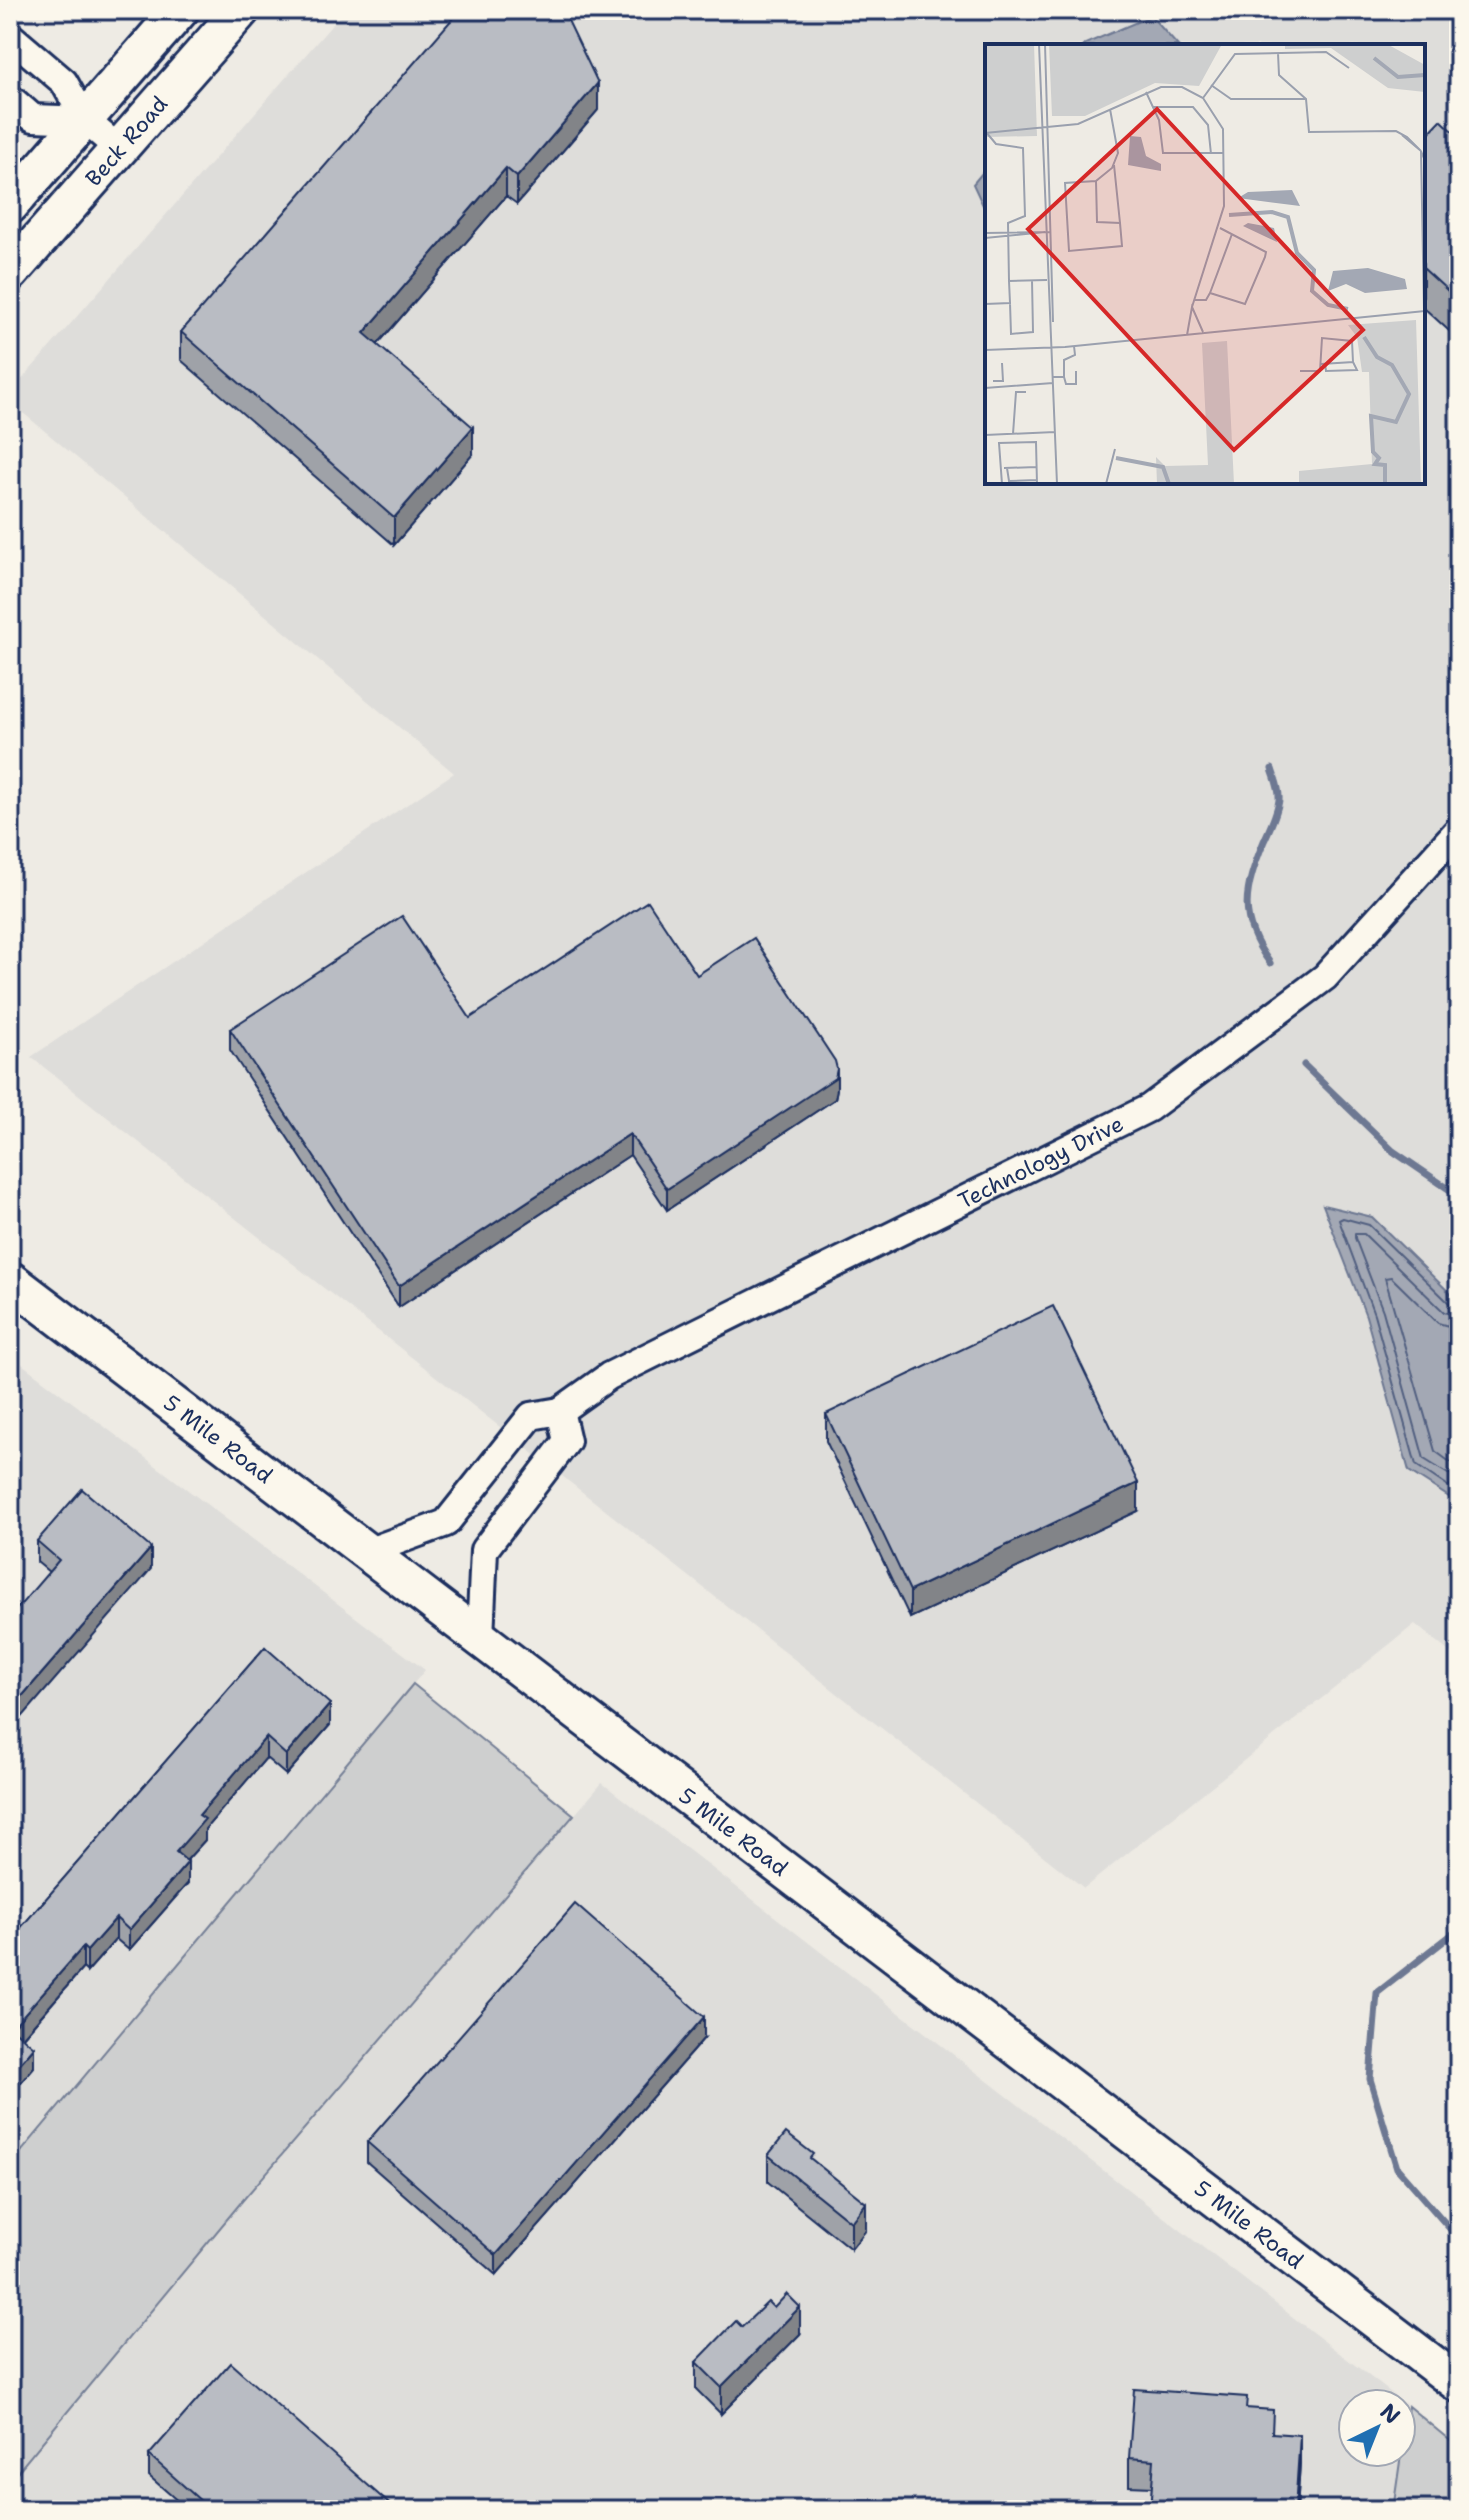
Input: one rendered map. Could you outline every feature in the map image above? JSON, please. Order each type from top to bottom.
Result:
[{"type":"street","name":"Beck Road","points":[[10,205],[180,10]]},
{"type":"street","name":"Beck Road","points":[[10,273],[241,10]]},
{"type":"street","points":[[10,36],[64,82],[85,120],[119,149]]},
{"type":"street","points":[[10,98],[33,118],[85,120]]},
{"type":"street","name":"Technology Drive","points":[[367,1552],[446,1523],[531,1416],[560,1411],[609,1376],[1149,1108],[1325,977],[1459,829]]},
{"type":"street","name":"5 Mile Road","points":[[10,1280],[1459,2384]]},
{"type":"street","points":[[480,1638],[484,1550],[567,1441],[560,1411]]},
{"type":"shaded area","points":[[345,10],[1459,10],[1459,1660],[1415,1624],[1084,1888],[31,1057],[454,773],[10,402],[10,393]]},
{"type":"shaded area","points":[[10,1355],[425,1670],[10,2165]]},
{"type":"shaded area","points":[[413,1684],[574,1815],[243,2200],[10,2481],[10,2165]]},
{"type":"shaded area","points":[[602,1783],[1385,2388],[1337,2388],[1337,2468],[1399,2468],[1393,2510],[10,2510],[10,2481],[243,2200]]},
{"type":"shaded area","points":[[1417,2413],[1459,2448],[1459,2510],[1393,2510],[1399,2468],[1417,2468]]},
{"type":"water","points":[[1151,16],[1176,44],[1085,44]]},
{"type":"water","points":[[985,169],[985,210],[973,184]]},
{"type":"water","points":[[1323,1205],[1372,1217],[1459,1302],[1459,1490],[1449,1497],[1409,1471],[1366,1316]]},
{"type":"building","points":[[460,10],[563,10],[598,83],[517,177],[506,168],[364,333],[473,427],[394,518],[181,332]]},
{"type":"building","points":[[1441,120],[1454,132],[1459,127],[1459,301],[1425,270],[1425,137]]},
{"type":"building","points":[[648,901],[697,975],[754,938],[835,1061],[835,1078],[667,1189],[630,1134],[399,1286],[230,1029],[402,916],[470,1018]]},
{"type":"building","points":[[1053,1306],[1138,1483],[910,1591],[826,1414]]},
{"type":"building","points":[[82,1489],[151,1548],[10,1710],[10,1617],[59,1560],[37,1541]]},
{"type":"building","points":[[265,1647],[330,1704],[286,1755],[266,1737],[199,1815],[205,1819],[176,1852],[188,1862],[129,1930],[116,1918],[87,1951],[83,1947],[12,2028],[34,2047],[10,2075],[10,1940]]},
{"type":"building","points":[[575,1904],[704,2017],[496,2255],[367,2142]]},
{"type":"building","points":[[786,2133],[813,2154],[810,2158],[866,2203],[851,2222],[768,2155]]},
{"type":"building","points":[[787,2294],[800,2307],[721,2387],[696,2362],[736,2321],[742,2327],[768,2302],[774,2308]]},
{"type":"building","points":[[230,2363],[396,2510],[211,2510],[149,2455]]},
{"type":"building","points":[[1134,2389],[1247,2397],[1246,2408],[1273,2410],[1272,2433],[1300,2435],[1295,2510],[1150,2510],[1154,2460],[1129,2458]]},
{"type":"waterway","points":[[1270,963],[1252,932],[1247,904],[1252,874],[1279,800],[1272,769]]},
{"type":"waterway","points":[[1304,1065],[1393,1151],[1459,1196]]},
{"type":"waterway","points":[[1459,1929],[1377,1993],[1370,2079],[1397,2168],[1459,2239]]}]
